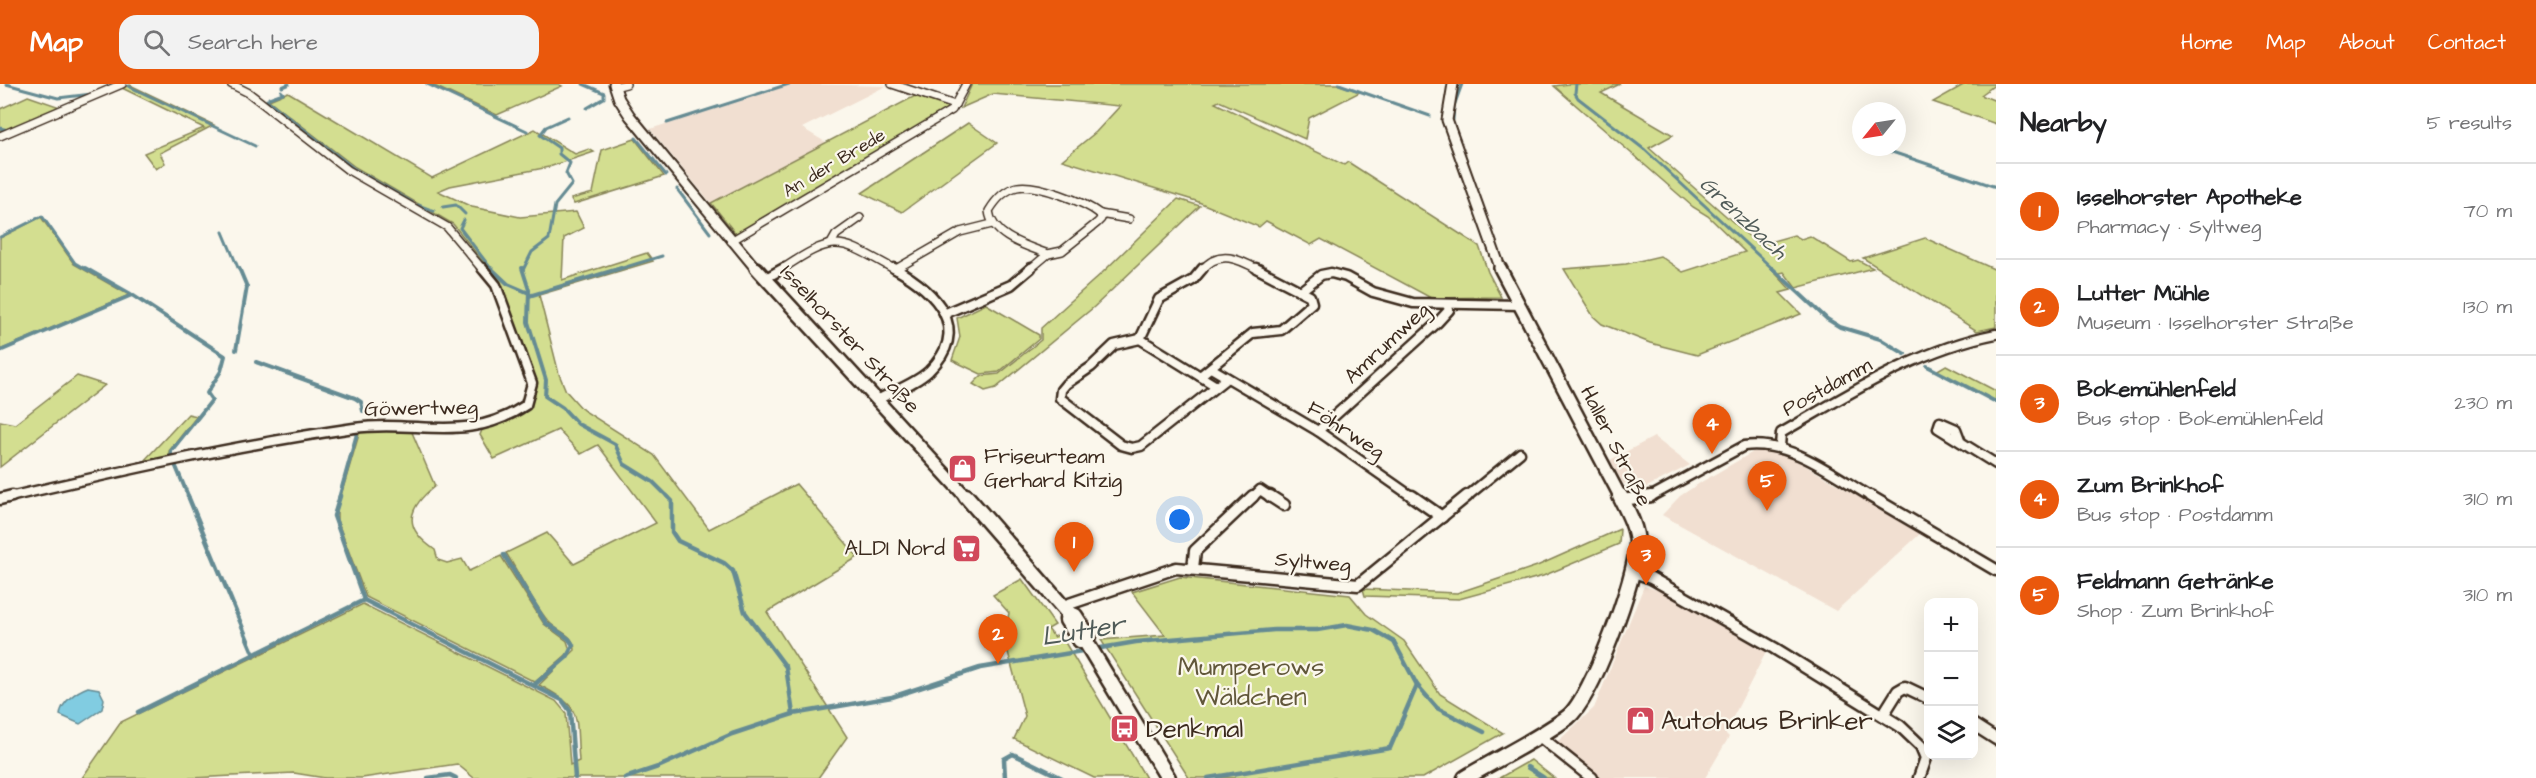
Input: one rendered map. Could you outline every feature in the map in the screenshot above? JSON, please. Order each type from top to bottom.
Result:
[{"type":"street","points":[[0,136],[122,84]]},
{"type":"street","name":"Göwertweg","points":[[0,499],[175,458],[356,428],[381,425],[474,429],[507,417],[526,405],[532,383],[496,285],[447,227],[348,171],[249,93],[231,84]]},
{"type":"street","points":[[614,86],[626,84]]},
{"type":"street","points":[[892,84],[953,107],[966,84]]},
{"type":"street","name":"Haller Straße","points":[[1453,84],[1448,108],[1449,126],[1501,270],[1622,500],[1636,536],[1634,572],[1582,700],[1569,716],[1465,778]]},
{"type":"street","name":"Isselhorster Straße","points":[[614,86],[630,116],[731,241],[1066,610],[1067,620],[1080,640],[1086,642],[1168,778]]},
{"type":"street","name":"An der Brede","points":[[731,241],[953,107]]},
{"type":"street","points":[[1048,254],[1000,233],[988,217],[996,201],[1018,187],[1032,188],[1090,206],[1100,214],[1130,219]]},
{"type":"street","points":[[946,313],[1003,290],[1024,276],[1048,254],[1062,250],[1097,223],[1101,219],[1100,214]]},
{"type":"street","points":[[832,242],[836,235],[860,218]]},
{"type":"street","points":[[896,269],[960,232],[992,224]]},
{"type":"street","points":[[766,278],[814,249],[832,242],[848,245],[896,269],[930,292],[946,313],[950,336],[938,362],[908,385],[877,400]]},
{"type":"street","points":[[1140,339],[1159,299],[1193,280],[1208,262],[1217,258],[1232,257],[1242,261],[1310,296],[1312,303],[1308,309],[1281,330],[1253,333],[1200,376]]},
{"type":"street","points":[[1302,290],[1321,275],[1331,273],[1346,277],[1373,292],[1402,300],[1447,304]]},
{"type":"street","name":"Amrumweg","points":[[1318,431],[1437,323],[1449,310],[1447,304],[1520,305]]},
{"type":"street","name":"Postdamm","points":[[1622,500],[1650,497],[1744,447],[1760,443],[1780,447],[1781,433],[1916,358],[1962,339],[1996,334]]},
{"type":"street","points":[[1216,386],[1140,339],[1114,345],[1061,390],[1063,402],[1091,420],[1121,445],[1132,448],[1141,446],[1227,378]]},
{"type":"street","name":"Föhrweg","points":[[1211,368],[1318,431],[1442,517]]},
{"type":"street","points":[[1961,442],[1996,464]]},
{"type":"street","points":[[1780,447],[1798,454],[1996,570]]},
{"type":"street","name":"Syltweg","points":[[1066,610],[1176,568],[1358,585],[1520,453]]},
{"type":"street","points":[[1193,568],[1195,551],[1260,490],[1284,506]]},
{"type":"street","points":[[1634,572],[1651,578],[1764,642],[1907,732],[1921,746],[1926,758],[1919,778]]},
{"type":"street","points":[[1883,715],[1899,691],[1905,687],[1924,696]]},
{"type":"street","points":[[1978,728],[1996,739]]},
{"type":"street","points":[[1539,735],[1593,778]]},
{"type":"shaded area","points":[[792,84],[886,86],[802,128],[827,143],[711,203],[650,129]]},
{"type":"shaded area","points":[[1654,437],[1690,465],[1641,490],[1634,489],[1623,483],[1610,460]]},
{"type":"shaded area","points":[[1766,450],[1792,458],[1921,533],[1836,611],[1662,515],[1680,496],[1703,481],[1753,452]]},
{"type":"shaded area","points":[[1644,586],[1660,591],[1767,650],[1725,733],[1729,737],[1705,778],[1599,778],[1556,743],[1594,708]]},
{"type":"green space","points":[[430,84],[558,84],[562,86],[497,115]]},
{"type":"green space","points":[[972,84],[1337,84],[1360,92],[1309,118],[1305,139],[1219,101],[1215,103],[1344,165],[1348,162],[1479,246],[1488,272],[1501,297],[1431,298],[1321,239],[1311,245],[1266,221],[1259,227],[1196,201],[1062,160],[1096,132],[1120,106],[993,94],[961,108]]},
{"type":"green space","points":[[1620,84],[1601,93],[1673,135],[1649,148],[1759,245],[1794,235],[1801,239],[1810,236],[1851,262],[1858,260],[1873,268],[1796,288],[1784,272],[1776,274],[1791,290],[1780,293],[1801,314],[1697,355],[1650,343],[1602,324],[1593,316],[1564,269],[1626,264],[1660,256],[1683,272],[1745,252],[1708,216],[1693,207],[1554,86]]},
{"type":"green space","points":[[1965,84],[1996,84],[1981,95],[1996,101],[1996,124],[1933,102]]},
{"type":"green space","points":[[130,85],[214,125],[160,153],[165,163],[156,169],[144,153],[204,128],[122,88]]},
{"type":"green space","points":[[288,92],[432,178],[535,129],[575,154],[589,149],[594,152],[549,167],[450,186],[438,191],[472,207],[520,217],[576,212],[584,228],[564,238],[562,280],[647,253],[653,261],[539,295],[559,374],[566,391],[583,410],[654,455],[709,529],[796,484],[858,557],[767,612],[847,737],[818,778],[474,778],[457,764],[362,778],[325,778],[294,773],[192,778],[82,778],[121,722],[363,604],[556,701],[566,713],[570,765],[579,761],[574,714],[564,700],[539,685],[575,650],[574,644],[542,613],[506,553],[547,533],[574,564],[656,523],[598,445],[581,454],[558,430],[494,459],[480,435],[482,430],[511,419],[526,409],[535,393],[537,381],[500,283],[453,224],[355,167],[269,100]]},
{"type":"green space","points":[[917,95],[946,104],[948,109],[736,234],[711,203]]},
{"type":"green space","points":[[28,96],[60,107],[7,131],[0,130],[0,109]]},
{"type":"green space","points":[[968,123],[997,143],[902,212],[862,193]]},
{"type":"green space","points":[[635,139],[664,176],[574,204],[571,199],[593,193],[602,150]]},
{"type":"green space","points":[[1178,199],[1200,206],[1094,307],[996,388],[985,391],[973,384],[981,376],[999,374],[1041,340],[1041,328]]},
{"type":"green space","points":[[41,217],[74,264],[129,295],[0,350],[0,238]]},
{"type":"green space","points":[[1925,238],[1996,270],[1996,327],[1977,331],[1863,258]]},
{"type":"green space","points":[[986,304],[1039,335],[1039,339],[999,372],[981,374],[952,360],[960,337],[957,318]]},
{"type":"green space","points":[[1946,365],[1996,391],[1996,402],[1936,371]]},
{"type":"green space","points":[[77,376],[105,385],[0,467],[0,421],[15,424]]},
{"type":"green space","points":[[188,414],[197,416],[169,451],[169,456],[141,464]]},
{"type":"green space","points":[[370,429],[411,430],[435,486],[418,503],[412,519],[413,527],[418,535],[435,550],[438,560],[447,563],[462,559],[469,571],[501,556],[544,624],[567,641],[570,650],[535,682],[366,597],[337,520],[337,509],[360,431]]},
{"type":"green space","points":[[1620,529],[1619,544],[1543,576],[1459,599],[1365,596],[1363,589],[1457,593],[1537,566]]},
{"type":"green space","name":"Mumperows Wäldchen","points":[[1180,577],[1350,595],[1366,614],[1404,641],[1440,694],[1503,733],[1423,778],[1189,778],[1101,640],[1165,635],[1132,592]]},
{"type":"green space","points":[[1022,579],[1055,625],[1048,629],[1054,637],[1060,634],[1146,778],[1094,778],[1014,739],[1025,716],[1004,637],[1009,613],[993,595]]},
{"type":"green space","points":[[1531,760],[1554,778],[1499,778]]},
{"type":"water","points":[[88,687],[99,689],[104,699],[102,709],[80,724],[60,715],[63,706],[70,698]]},
{"type":"waterway","points":[[6,84],[58,98],[92,94]]},
{"type":"waterway","points":[[282,87],[289,84]]},
{"type":"waterway","points":[[427,84],[527,131]]},
{"type":"waterway","points":[[583,84],[604,93],[604,98],[587,108]]},
{"type":"waterway","points":[[667,123],[789,84]]},
{"type":"waterway","points":[[1339,84],[1430,116]]},
{"type":"waterway","points":[[1453,120],[1454,106],[1462,84]]},
{"type":"waterway","name":"Grenzbach","points":[[1576,84],[1575,93],[1578,98],[1645,150],[1774,270]]},
{"type":"waterway","points":[[1594,84],[1604,84]]},
{"type":"waterway","points":[[128,86],[255,146]]},
{"type":"waterway","points":[[269,98],[283,93],[281,91]]},
{"type":"waterway","points":[[267,100],[353,168],[412,202]]},
{"type":"waterway","points":[[523,270],[532,252],[549,239],[555,205],[572,184],[566,173],[570,163],[559,154],[559,148],[540,135],[546,127],[568,117]]},
{"type":"waterway","points":[[0,128],[8,130],[6,131]]},
{"type":"waterway","points":[[636,138],[666,175]]},
{"type":"waterway","points":[[1904,156],[1996,187]]},
{"type":"waterway","points":[[677,189],[710,233]]},
{"type":"waterway","points":[[418,205],[434,211]]},
{"type":"waterway","points":[[443,207],[456,205],[465,214]]},
{"type":"waterway","points":[[0,237],[42,216],[75,263],[87,270]]},
{"type":"waterway","points":[[464,220],[460,228],[492,270]]},
{"type":"waterway","points":[[223,232],[239,270]]},
{"type":"waterway","points":[[616,270],[662,256]]},
{"type":"waterway","points":[[85,268],[129,293],[225,356],[221,371],[207,393],[212,400],[171,451],[171,456]]},
{"type":"waterway","points":[[236,350],[247,287],[239,268]]},
{"type":"waterway","points":[[491,268],[508,284],[529,293]]},
{"type":"waterway","points":[[522,268],[529,293]]},
{"type":"waterway","points":[[529,296],[621,268]]},
{"type":"waterway","name":"Grenzbach","points":[[1772,268],[1827,319],[1840,327],[1880,339],[1905,354]]},
{"type":"waterway","points":[[529,293],[528,322],[546,380],[545,396],[563,408],[578,424],[615,444],[624,464],[653,482],[672,501],[672,532],[678,541],[724,563],[733,571],[745,612],[786,667],[793,714]]},
{"type":"waterway","points":[[0,351],[132,295]]},
{"type":"waterway","points":[[256,362],[355,398],[361,402],[363,411]]},
{"type":"waterway","name":"Grenzbach","points":[[1927,366],[1996,402]]},
{"type":"waterway","points":[[339,498],[358,430]]},
{"type":"waterway","points":[[174,462],[189,498]]},
{"type":"waterway","points":[[188,496],[254,655]]},
{"type":"waterway","points":[[340,496],[334,516],[364,600]]},
{"type":"waterway","points":[[504,555],[546,623],[569,639],[573,645],[567,657],[534,685]]},
{"type":"waterway","points":[[254,655],[364,600]]},
{"type":"waterway","points":[[364,600],[562,700],[570,711],[575,778]]},
{"type":"waterway","name":"Lutter","points":[[1095,649],[1136,642],[1274,630],[1317,630],[1347,625],[1373,630],[1394,642],[1417,685]]},
{"type":"waterway","name":"Lutter","points":[[793,714],[892,697],[980,668],[1088,650]]},
{"type":"waterway","points":[[138,712],[254,655]]},
{"type":"waterway","points":[[1208,778],[1390,748],[1417,685]]},
{"type":"waterway","name":"Lutter","points":[[1417,685],[1437,708],[1484,732]]},
{"type":"waterway","name":"Lutter","points":[[625,778],[658,767],[732,734],[793,714]]},
{"type":"waterway","points":[[1005,778],[1004,759],[1013,754],[1062,778]]},
{"type":"waterway","name":"Lutter","points":[[1527,767],[1544,778]]},
{"type":"waterway","name":"Lutter","points":[[428,778],[450,775],[456,778]]},
{"type":"place","name":"Zum Brinkhof","points":[[1712,454]]},
{"type":"place","name":"Friseurteam Gerhard Kitzig","points":[[963,468]]},
{"type":"place","name":"Feldmann Getränke","points":[[1767,511]]},
{"type":"place","name":"ALDI Nord","points":[[966,548]]},
{"type":"place","name":"Isselhorster Apotheke","points":[[1074,572]]},
{"type":"place","name":"Bokemühlenfeld","points":[[1646,585]]},
{"type":"place","name":"Lutter Mühle","points":[[998,664]]},
{"type":"place","name":"Autohaus Brinker","points":[[1640,721]]},
{"type":"place","name":"Denkmal","points":[[1125,729]]}]
